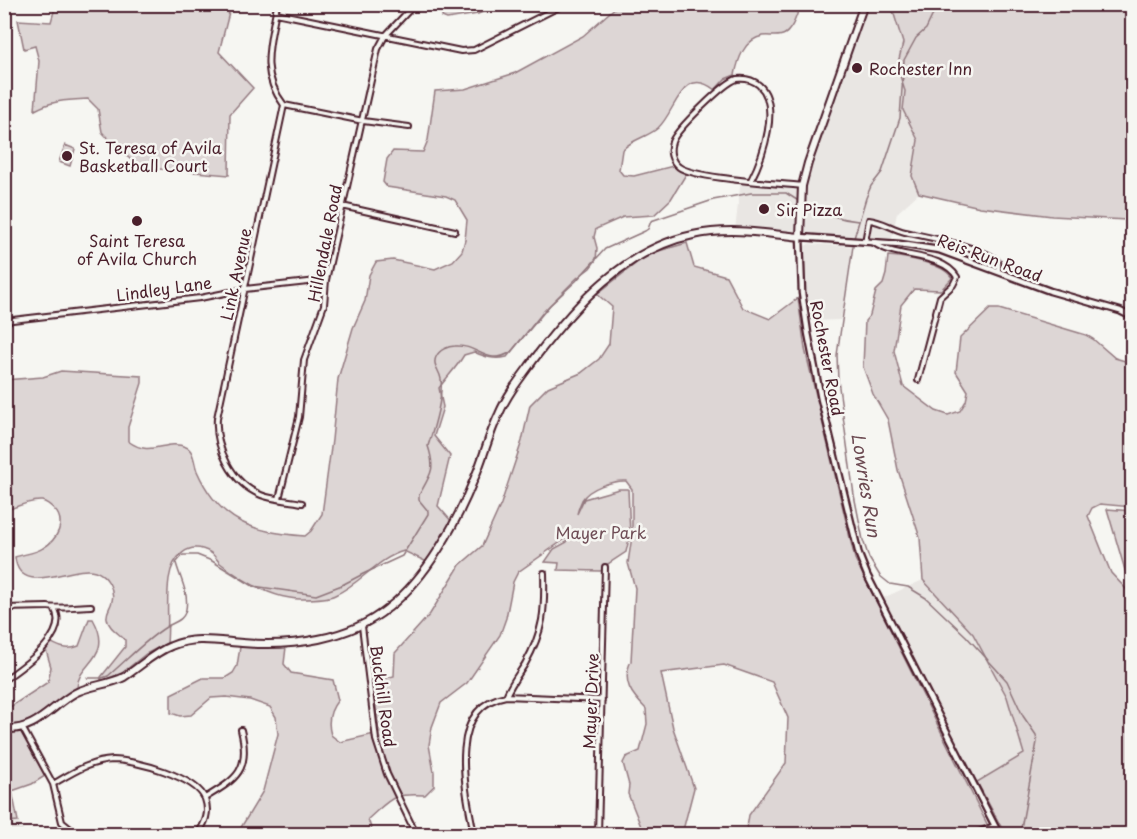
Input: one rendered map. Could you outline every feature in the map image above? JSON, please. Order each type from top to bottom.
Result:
[{"type":"main road","name":"Rochester Road","points":[[800,237],[802,186],[813,146],[864,4]]},
{"type":"main road","points":[[4,729],[23,729],[35,723],[77,692],[122,678],[155,654],[178,643],[203,639],[254,644],[297,642],[333,635],[362,626],[399,599],[434,554],[469,492],[495,422],[507,398],[561,324],[594,290],[646,251],[679,238],[735,230],[800,237]]},
{"type":"street","points":[[277,4],[267,66],[274,88],[284,105],[363,121],[409,127]]},
{"type":"street","name":"Hillendale Road","points":[[279,499],[298,417],[304,360],[324,305],[326,280],[378,50],[385,36],[416,4]]},
{"type":"street","points":[[276,13],[461,51],[474,50],[565,4]]},
{"type":"street","points":[[752,180],[769,121],[769,103],[765,92],[753,81],[739,79],[726,85],[676,134],[672,140],[673,161],[688,171],[752,180],[802,186]]},
{"type":"street","name":"Link Avenue","points":[[284,105],[216,431],[219,447],[237,476],[249,489],[261,496],[302,503]]},
{"type":"street","points":[[342,206],[455,231]]},
{"type":"street","points":[[865,242],[870,220],[877,221],[905,232],[944,240],[983,254],[997,261],[998,271]]},
{"type":"street","name":"Reis Run Road","points":[[800,237],[918,245],[939,250],[1050,291],[1120,311],[1132,317]]},
{"type":"street","name":"Rochester Road","points":[[800,237],[802,293],[808,333],[821,399],[859,555],[867,575],[999,834]]},
{"type":"street","points":[[874,243],[888,251],[927,259],[953,272],[957,277],[953,285],[940,297],[918,380]]},
{"type":"street","name":"Lindley Lane","points":[[4,321],[200,298],[245,289],[326,280]]},
{"type":"street","name":"Mayer Drive","points":[[598,834],[605,567]]},
{"type":"street","points":[[506,696],[529,655],[541,627],[545,607],[544,573]]},
{"type":"street","points":[[4,608],[91,606]]},
{"type":"street","points":[[4,680],[47,644],[57,621],[54,608]]},
{"type":"street","name":"Buckhill Road","points":[[362,626],[378,748],[387,774],[416,834]]},
{"type":"street","points":[[474,834],[465,776],[465,742],[470,725],[477,713],[491,701],[506,696],[602,700]]},
{"type":"street","points":[[23,729],[53,784],[62,822],[77,834]]},
{"type":"street","points":[[205,798],[227,786],[240,769],[243,750],[241,730]]},
{"type":"street","points":[[53,784],[78,769],[95,763],[131,761],[145,764],[171,774],[195,788],[205,798],[207,816],[198,834]]},
{"type":"street","points":[[974,834],[994,826]]},
{"type":"shaded area","points":[[864,5],[889,5],[893,11],[903,43],[897,67],[905,91],[903,110],[918,140],[912,176],[919,193],[897,213],[891,243],[735,230],[741,179],[802,186]]},
{"type":"shaded area","points":[[809,244],[852,246],[844,307],[840,320],[809,321],[804,266],[805,246]]},
{"type":"shaded area","points":[[923,580],[973,634],[1007,697],[1024,754],[977,782],[883,598]]},
{"type":"shaded area","points":[[18,821],[25,834],[5,834],[5,822]]},
{"type":"green space","points":[[56,4],[231,5],[219,52],[253,88],[230,114],[229,175],[160,169],[135,163],[102,132],[98,109],[88,99],[54,102],[35,110],[39,61],[35,46],[24,49],[18,20],[51,22]]},
{"type":"green space","points":[[447,5],[498,5],[478,14],[447,19],[442,17],[443,9]]},
{"type":"green space","points":[[618,5],[801,5],[787,33],[781,36],[763,36],[751,41],[740,57],[735,75],[725,79],[715,90],[704,84],[695,83],[687,86],[658,128],[622,150],[619,170],[623,175],[634,176],[677,165],[688,171],[671,199],[654,215],[623,217],[596,229],[594,237],[597,248],[596,260],[544,311],[507,357],[490,358],[474,352],[464,355],[439,388],[443,407],[434,436],[450,456],[438,506],[453,523],[429,563],[404,551],[386,559],[335,595],[319,599],[303,599],[270,593],[238,576],[211,553],[203,549],[188,550],[182,553],[174,564],[169,579],[167,643],[146,654],[122,673],[101,681],[101,677],[125,647],[125,640],[108,622],[107,613],[113,596],[106,579],[95,571],[85,570],[48,577],[26,576],[19,569],[15,557],[37,551],[48,545],[59,530],[60,519],[54,509],[42,501],[5,511],[4,380],[43,377],[61,371],[142,376],[142,383],[128,427],[128,441],[144,448],[171,445],[186,447],[192,454],[206,489],[216,503],[240,522],[269,531],[305,536],[322,514],[338,379],[353,328],[365,301],[369,275],[376,262],[393,260],[435,269],[453,261],[462,251],[465,240],[467,220],[455,200],[446,196],[387,187],[383,182],[387,159],[393,151],[423,152],[428,140],[435,91],[465,89],[515,73],[583,36]]},
{"type":"green space","points":[[889,5],[1132,5],[1132,223],[1127,220],[1052,216],[980,207],[919,193],[912,176],[918,140],[903,110],[905,91],[897,67],[903,43]]},
{"type":"green space","name":"St. Teresa of Avila Basketball Court","points":[[65,145],[75,149],[70,166],[59,162]]},
{"type":"green space","name":"Mayer Park","points":[[687,243],[694,267],[726,276],[743,308],[770,319],[798,298],[805,349],[855,559],[992,834],[746,834],[749,815],[786,763],[788,718],[772,682],[724,665],[661,673],[673,728],[694,788],[682,834],[644,834],[628,794],[629,785],[623,763],[626,757],[640,751],[647,724],[646,709],[632,693],[627,675],[631,661],[635,588],[628,563],[632,536],[632,489],[626,481],[621,481],[608,483],[590,492],[582,500],[577,514],[584,499],[619,489],[628,489],[630,535],[626,552],[605,566],[605,570],[558,570],[559,563],[545,562],[554,549],[567,542],[568,537],[518,572],[513,582],[500,635],[467,683],[441,703],[432,727],[429,745],[434,786],[425,795],[405,795],[393,798],[368,819],[373,834],[237,834],[263,791],[278,734],[276,717],[270,707],[250,700],[226,697],[211,698],[191,715],[180,716],[171,713],[171,694],[203,678],[225,678],[233,673],[237,666],[240,647],[286,647],[284,664],[291,673],[333,680],[338,700],[330,717],[331,735],[340,742],[379,733],[373,681],[394,676],[395,653],[430,614],[460,565],[482,546],[501,504],[522,441],[530,405],[548,387],[581,373],[599,359],[609,344],[612,307],[597,294],[648,254]]},
{"type":"green space","points":[[888,256],[913,259],[941,268],[952,278],[941,290],[914,289],[901,305],[894,351],[903,386],[936,411],[948,415],[960,411],[966,401],[968,391],[956,372],[960,338],[990,309],[999,309],[1086,335],[1115,358],[1132,363],[1132,507],[1100,504],[1092,508],[1088,516],[1111,573],[1132,593],[1132,834],[1005,834],[977,782],[1024,754],[1007,697],[973,634],[923,580],[920,538],[898,470],[888,420],[873,394],[863,367],[865,321],[870,315],[876,291],[883,284]]},
{"type":"green space","points":[[1107,509],[1132,511],[1132,587],[1130,587]]},
{"type":"green space","points":[[89,619],[93,619],[99,632],[100,643],[98,651],[79,679],[77,688],[41,714],[17,725],[45,776],[32,784],[12,791],[18,821],[5,822],[5,715],[7,709],[48,682],[51,667],[45,647],[48,641],[60,647],[79,646]]},
{"type":"waterway","name":"Lowries Run","points":[[854,238],[866,198],[871,186],[882,172],[900,118],[904,60],[916,38],[926,29],[938,4]]},
{"type":"waterway","points":[[87,678],[108,676],[150,638],[183,616],[187,603],[176,563],[183,555],[197,555],[212,561],[253,586],[316,595],[402,556],[428,514],[419,500],[419,495],[432,467],[428,446],[441,395],[440,376],[435,360],[441,350],[452,346],[463,346],[495,357],[511,352],[550,305],[605,249],[645,231],[651,221],[713,200],[751,193],[786,193],[800,202]]},
{"type":"waterway","points":[[804,204],[830,215],[858,221]]},
{"type":"waterway","name":"Lowries Run","points":[[853,246],[837,355],[838,380],[854,495],[863,540],[869,558],[880,576],[890,584],[908,587],[926,598],[966,636],[1007,681],[1023,716],[1036,735],[1037,742],[1020,834]]},
{"type":"place","name":"Rochester Inn","points":[[857,68]]},
{"type":"place","name":"St. Teresa of Avila Basketball Court","points":[[67,156]]},
{"type":"place","name":"Sir Pizza","points":[[764,209]]},
{"type":"place","name":"Saint Teresa of Avila Church","points":[[137,221]]}]
